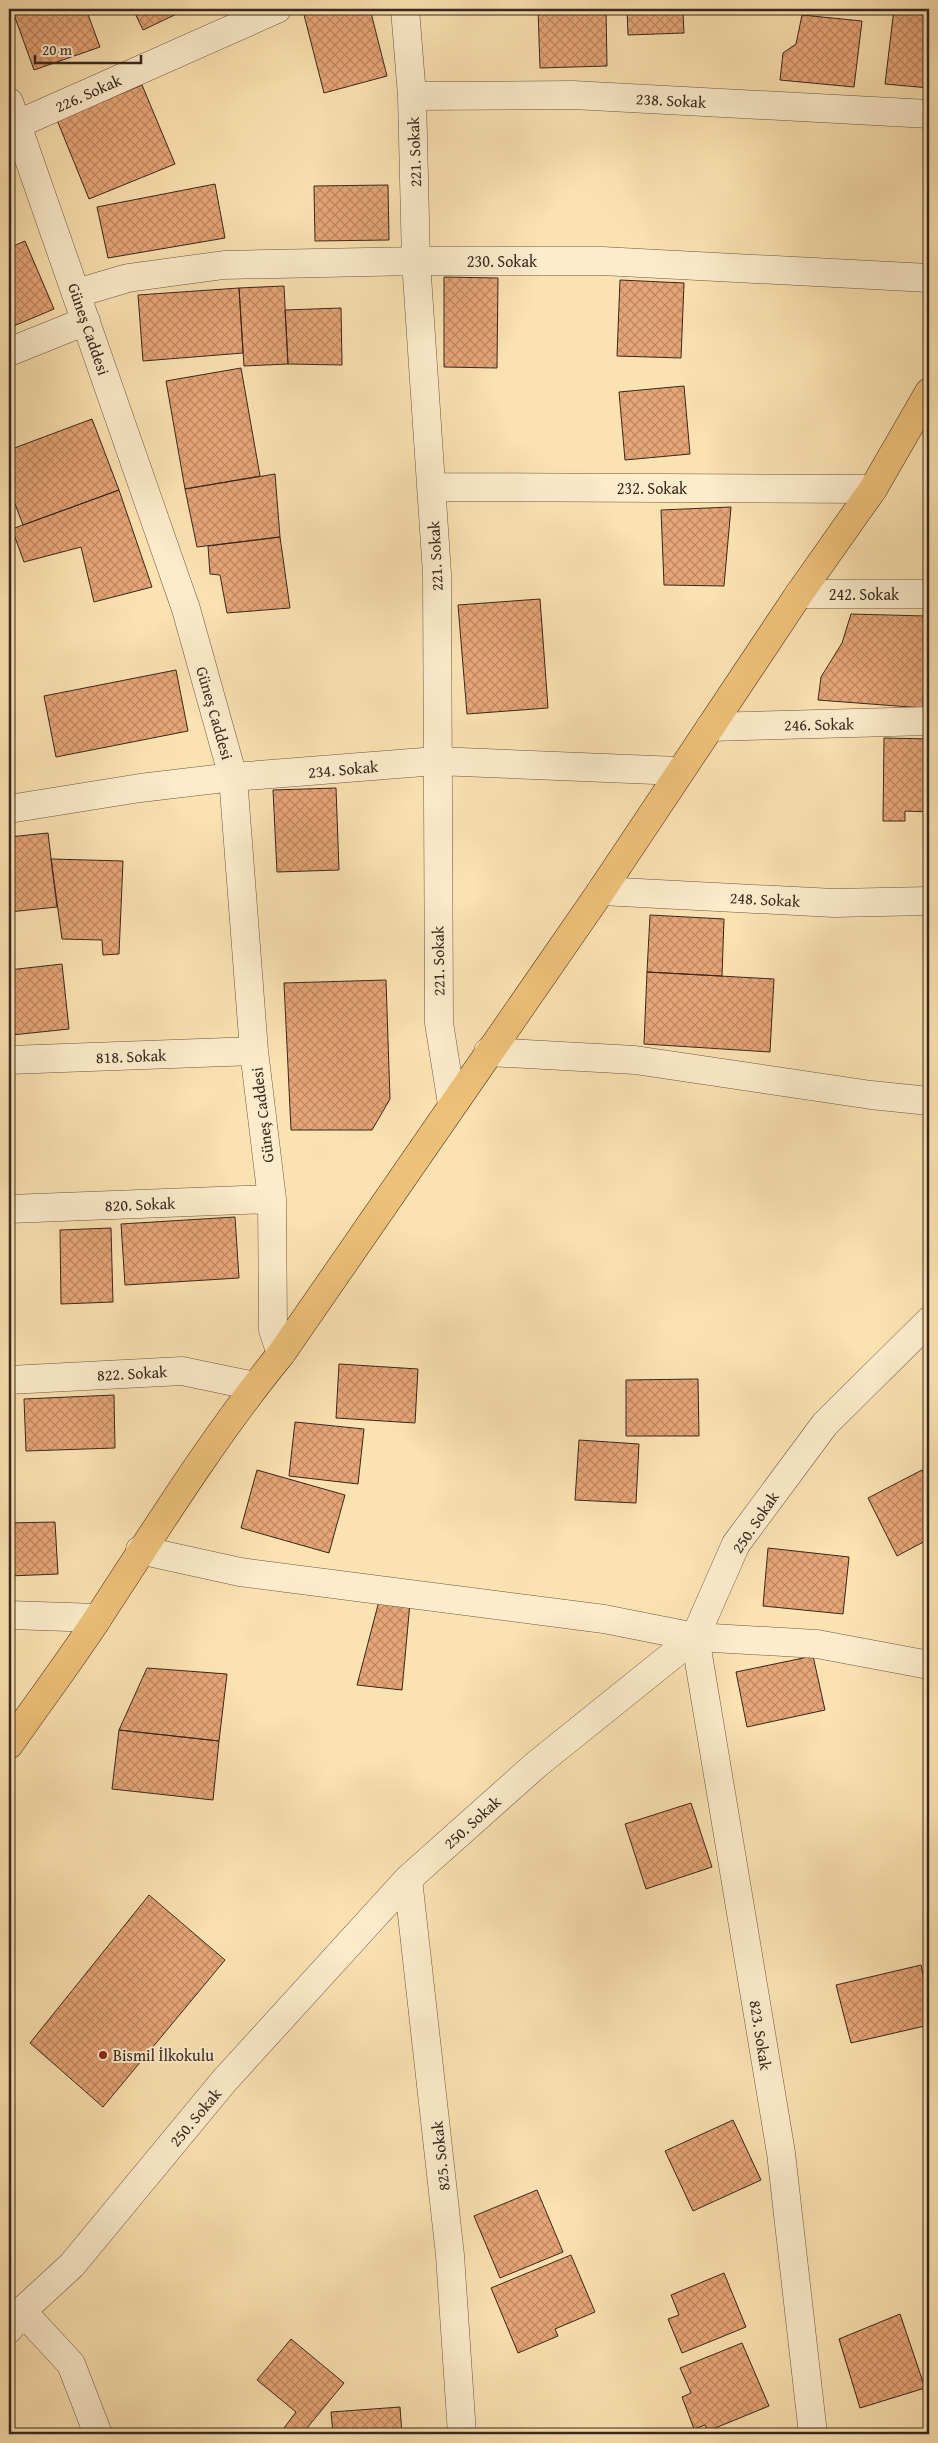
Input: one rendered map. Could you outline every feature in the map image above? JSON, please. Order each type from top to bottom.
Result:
[{"type":"main road","points":[[9,1745],[98,1618],[140,1550],[254,1386],[281,1354],[601,891],[679,771],[872,488],[929,392]]},
{"type":"street","name":"226. Sokak","points":[[12,118],[278,9]]},
{"type":"street","name":"221. Sokak","points":[[405,9],[412,96],[416,261],[437,574],[436,761],[439,1023],[452,1104]]},
{"type":"street","name":"238. Sokak","points":[[412,96],[574,95],[929,114]]},
{"type":"street","name":"Güneş Caddesi","points":[[12,118],[77,293],[186,609],[233,778],[254,1051],[272,1199],[273,1330],[281,1354]]},
{"type":"street","name":"230. Sokak","points":[[77,293],[128,278],[224,265],[416,261],[602,261],[929,278]]},
{"type":"street","points":[[9,352],[86,321]]},
{"type":"street","name":"232. Sokak","points":[[431,487],[872,488]]},
{"type":"street","name":"242. Sokak","points":[[799,594],[929,594]]},
{"type":"street","name":"246. Sokak","points":[[710,727],[929,721]]},
{"type":"street","name":"234. Sokak","points":[[9,809],[140,788],[233,778],[436,761],[679,771]]},
{"type":"street","name":"248. Sokak","points":[[601,891],[834,903],[929,900]]},
{"type":"street","name":"818. Sokak","points":[[9,1060],[254,1051]]},
{"type":"street","points":[[488,1052],[635,1060],[871,1095],[929,1101]]},
{"type":"street","name":"820. Sokak","points":[[9,1209],[272,1199]]},
{"type":"street","name":"250. Sokak","points":[[15,2320],[72,2265],[224,2081],[408,1879],[537,1764],[695,1637],[736,1544],[825,1424],[929,1321]]},
{"type":"street","name":"822. Sokak","points":[[9,1380],[182,1371],[254,1386]]},
{"type":"street","points":[[140,1550],[240,1572],[604,1619],[695,1637],[817,1644],[929,1665]]},
{"type":"street","points":[[9,1615],[98,1618]]},
{"type":"street","name":"823. Sokak","points":[[695,1637],[781,2153],[813,2434]]},
{"type":"street","name":"825. Sokak","points":[[408,1879],[450,2255],[462,2434]]},
{"type":"street","points":[[15,2320],[71,2364],[98,2434]]},
{"type":"building","points":[[12,9],[86,9],[100,47],[34,70]]},
{"type":"building","points":[[133,9],[187,9],[143,30]]},
{"type":"building","points":[[312,9],[370,9],[387,76],[324,93],[303,11]]},
{"type":"building","points":[[538,9],[606,9],[607,66],[540,68]]},
{"type":"building","points":[[627,9],[701,9],[701,11],[683,13],[684,33],[628,35]]},
{"type":"building","points":[[894,9],[929,12],[929,88],[885,84]]},
{"type":"building","points":[[802,15],[862,21],[854,87],[780,80],[783,53],[796,44]]},
{"type":"building","points":[[142,85],[175,164],[89,199],[57,120]]},
{"type":"building","points":[[215,184],[225,238],[108,258],[97,207]]},
{"type":"building","points":[[388,185],[389,240],[315,241],[314,186]]},
{"type":"building","points":[[25,241],[54,309],[9,328],[9,248]]},
{"type":"building","points":[[444,277],[498,278],[497,368],[444,367]]},
{"type":"building","points":[[620,280],[684,283],[681,358],[617,356]]},
{"type":"building","points":[[284,286],[288,364],[244,366],[239,288]]},
{"type":"building","points":[[239,288],[243,353],[143,361],[138,295]]},
{"type":"building","points":[[341,308],[342,365],[288,364],[285,310]]},
{"type":"building","points":[[241,368],[260,476],[185,489],[166,381]]},
{"type":"building","points":[[684,386],[690,454],[625,460],[619,392]]},
{"type":"building","points":[[92,419],[119,490],[23,525],[9,488],[9,450]]},
{"type":"building","points":[[275,474],[280,537],[197,547],[185,489]]},
{"type":"building","points":[[119,490],[152,587],[94,602],[81,547],[24,562],[12,529]]},
{"type":"building","points":[[731,507],[724,586],[664,585],[661,510]]},
{"type":"building","points":[[280,537],[290,608],[227,613],[220,575],[210,574],[208,546]]},
{"type":"building","points":[[540,599],[548,708],[467,714],[458,605]]},
{"type":"building","points":[[851,614],[925,616],[923,708],[818,700],[821,677],[842,643]]},
{"type":"building","points":[[176,670],[188,731],[56,757],[44,696]]},
{"type":"building","points":[[884,738],[929,739],[929,812],[905,811],[905,821],[883,821]]},
{"type":"building","points":[[336,788],[339,870],[277,872],[273,790]]},
{"type":"building","points":[[48,833],[57,907],[9,912],[9,837]]},
{"type":"building","points":[[51,859],[123,861],[119,954],[103,955],[102,940],[62,939]]},
{"type":"building","points":[[650,915],[724,919],[722,976],[647,972]]},
{"type":"building","points":[[62,964],[69,1029],[12,1035],[9,1010],[9,970]]},
{"type":"building","points":[[647,972],[774,979],[770,1052],[644,1044]]},
{"type":"building","points":[[386,980],[390,1099],[372,1130],[291,1130],[284,983]]},
{"type":"building","points":[[235,1217],[239,1278],[125,1285],[121,1224]]},
{"type":"building","points":[[111,1228],[113,1302],[61,1304],[60,1230]]},
{"type":"building","points":[[339,1364],[418,1369],[415,1423],[336,1418]]},
{"type":"building","points":[[698,1379],[699,1436],[626,1436],[626,1380]]},
{"type":"building","points":[[114,1395],[115,1448],[26,1451],[24,1399]]},
{"type":"building","points":[[295,1422],[364,1429],[358,1484],[289,1476]]},
{"type":"building","points":[[579,1440],[639,1444],[636,1503],[575,1500]]},
{"type":"building","points":[[257,1470],[345,1495],[329,1553],[241,1528]]},
{"type":"building","points":[[922,1470],[929,1484],[929,1539],[897,1556],[868,1498]]},
{"type":"building","points":[[55,1522],[58,1574],[9,1576],[9,1523]]},
{"type":"building","points":[[768,1548],[849,1557],[843,1614],[763,1606]]},
{"type":"building","points":[[379,1601],[410,1603],[402,1690],[357,1685]]},
{"type":"building","points":[[813,1656],[825,1710],[747,1727],[736,1672]]},
{"type":"building","points":[[147,1668],[227,1674],[219,1741],[119,1730]]},
{"type":"building","points":[[119,1730],[219,1741],[213,1800],[112,1789]]},
{"type":"building","points":[[691,1803],[712,1867],[646,1889],[625,1824]]},
{"type":"building","points":[[149,1895],[225,1960],[103,2107],[30,2043]]},
{"type":"building","points":[[921,1965],[929,2002],[929,2025],[851,2043],[836,1985]]},
{"type":"building","points":[[733,2120],[761,2180],[693,2211],[665,2151]]},
{"type":"building","points":[[537,2190],[563,2252],[500,2278],[474,2216]]},
{"type":"building","points":[[571,2255],[595,2312],[555,2329],[558,2336],[518,2353],[491,2288]]},
{"type":"building","points":[[724,2273],[746,2327],[682,2353],[668,2319],[679,2315],[671,2295]]},
{"type":"building","points":[[900,2314],[925,2388],[860,2408],[839,2339]]},
{"type":"building","points":[[291,2339],[344,2383],[302,2434],[292,2434],[284,2428],[296,2412],[257,2380]]},
{"type":"building","points":[[742,2343],[769,2406],[708,2431],[705,2425],[694,2429],[682,2397],[691,2393],[680,2368]]},
{"type":"building","points":[[400,2407],[402,2434],[333,2434],[331,2412]]},
{"type":"place","name":"Bismil İlkokulu","points":[[103,2055]]}]
